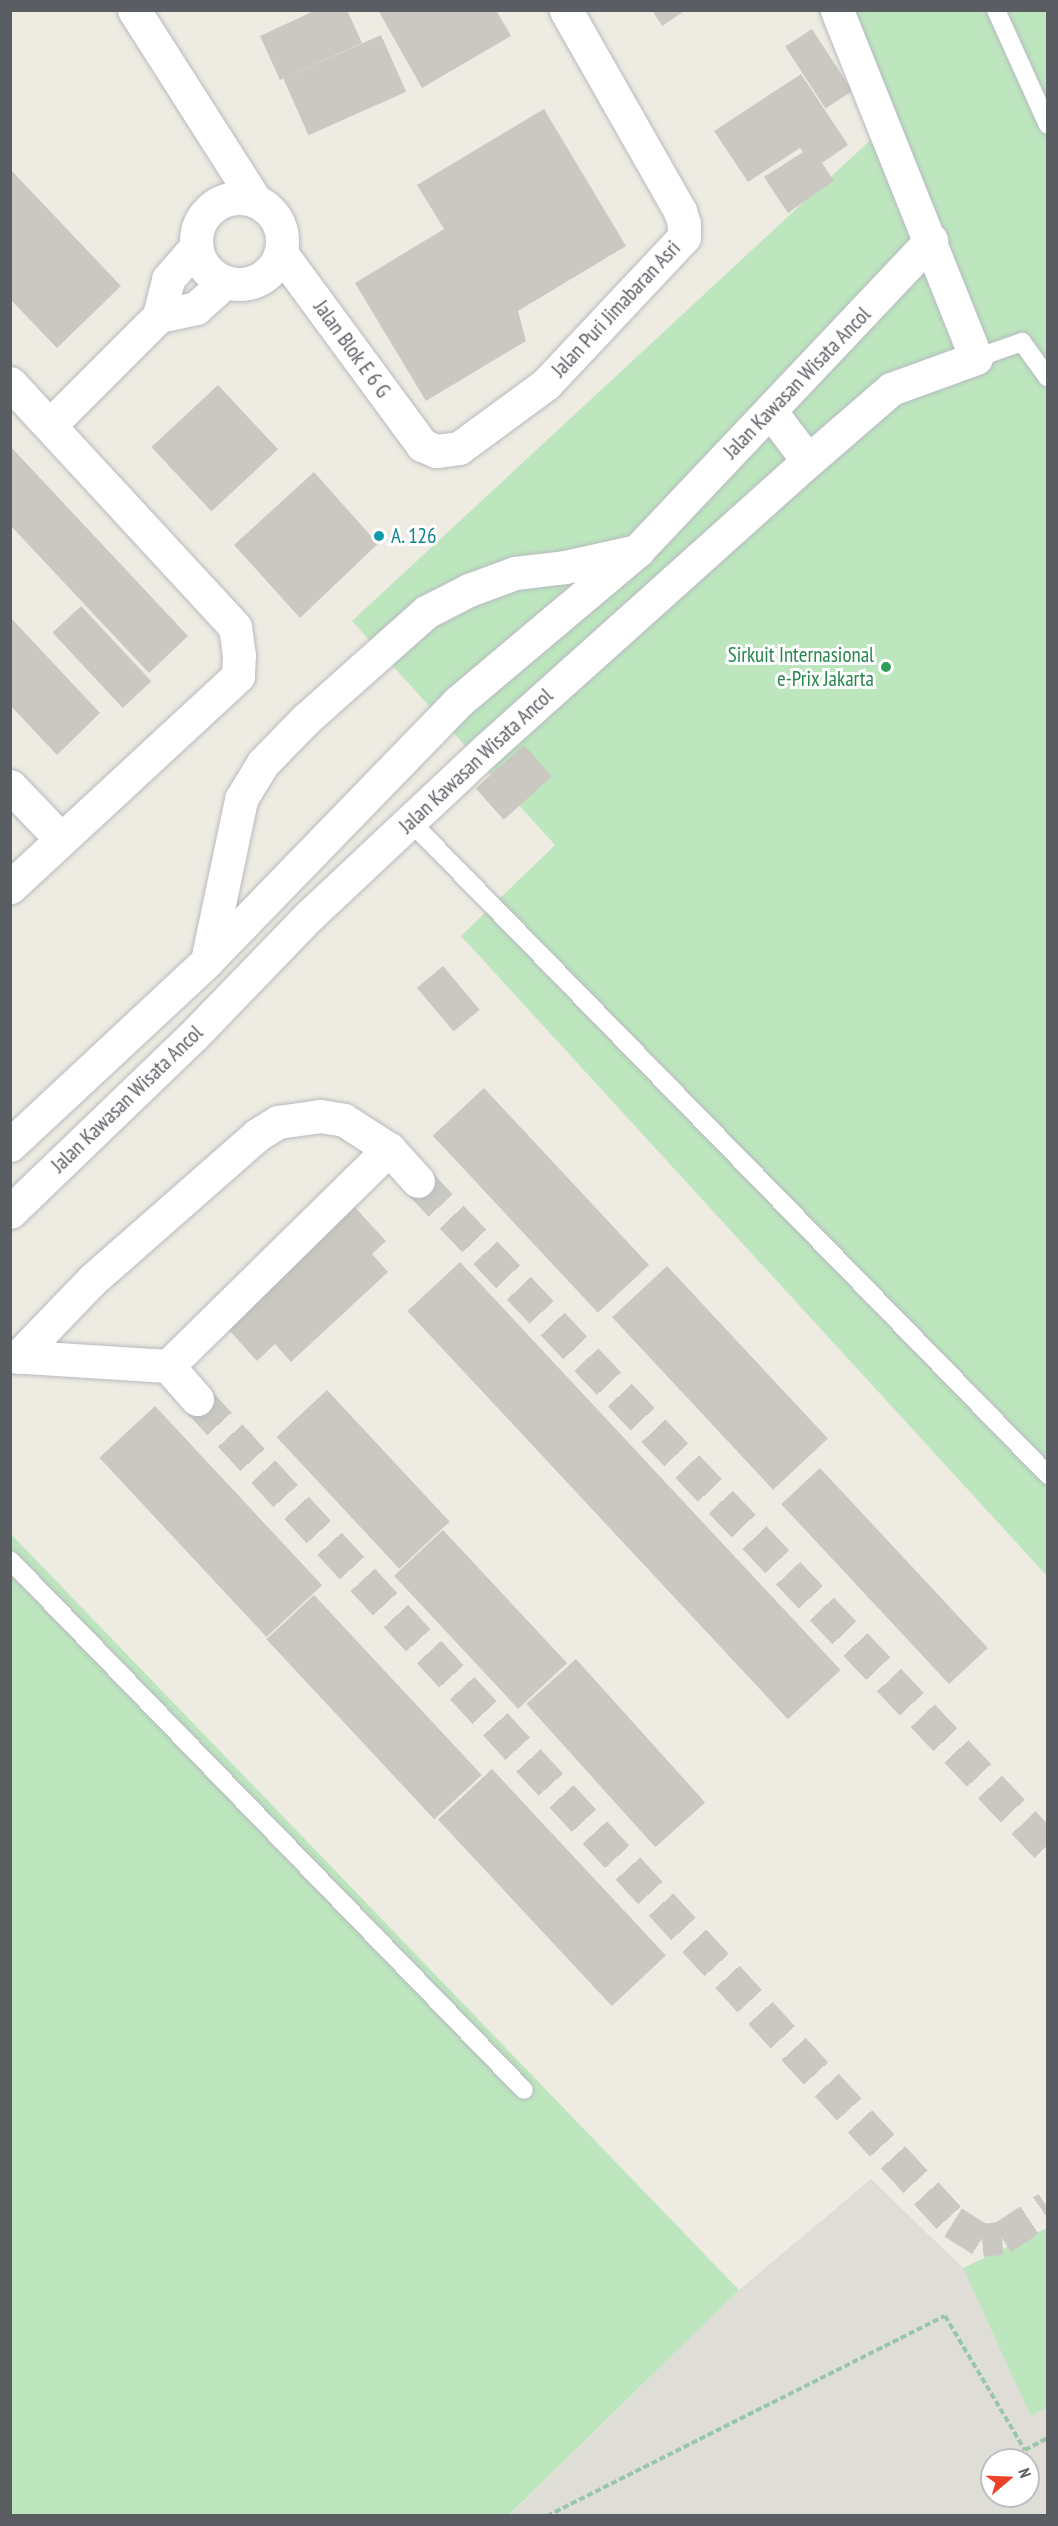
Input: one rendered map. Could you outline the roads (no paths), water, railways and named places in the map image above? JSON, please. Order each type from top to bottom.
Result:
[{"type":"street","points":[[134,10],[255,200],[268,209],[278,222],[283,237],[281,253],[275,266],[253,283],[225,282],[212,275],[196,247]]},
{"type":"street","name":"Jalan Puri Jimabaran Asri","points":[[422,445],[436,451],[459,448],[546,384],[684,237],[680,211],[566,10]]},
{"type":"street","points":[[837,10],[931,240],[976,358]]},
{"type":"street","points":[[51,424],[159,316],[168,279],[196,247],[201,221],[220,202],[237,197],[255,200]]},
{"type":"street","name":"Jalan Kawasan Wisata Ancol","points":[[10,1145],[207,961],[459,701],[637,551],[771,412],[931,240]]},
{"type":"street","name":"Jalan Blok E 6 G","points":[[281,253],[422,445]]},
{"type":"street","points":[[159,316],[196,308],[225,282]]},
{"type":"street","name":"Jalan Kawasan Wisata Ancol","points":[[10,1212],[410,821],[808,461],[891,389],[976,358]]},
{"type":"street","points":[[10,383],[51,424],[235,627],[239,655],[238,676],[60,838],[10,887]]},
{"type":"street","points":[[771,412],[808,461]]},
{"type":"street","points":[[207,961],[240,799],[263,763],[306,719],[426,612],[469,590],[515,573],[565,567],[637,551]]},
{"type":"street","points":[[10,786],[60,838]]},
{"type":"street","points":[[14,1357],[92,1280],[257,1135],[278,1122],[320,1116],[344,1120],[389,1149],[418,1180]]},
{"type":"street","points":[[168,1366],[389,1149]]},
{"type":"street","points":[[14,1357],[168,1366],[196,1399]]},
{"type":"lane","points":[[996,10],[1047,125]]},
{"type":"lane","points":[[976,358],[1022,342],[1047,378]]},
{"type":"lane","points":[[410,821],[1047,1475]]},
{"type":"lane","points":[[10,1560],[524,2090]]},
{"type":"tunnel","points":[[418,1181],[1048,1848]]},
{"type":"tunnel","points":[[197,1399],[953,2222],[982,2240],[1002,2238],[1048,2207]]},
{"type":"place","name":"A. 126","points":[[379,536]]},
{"type":"place","name":"Sirkuit Internasional e-Prix Jakarta","points":[[886,667]]}]
